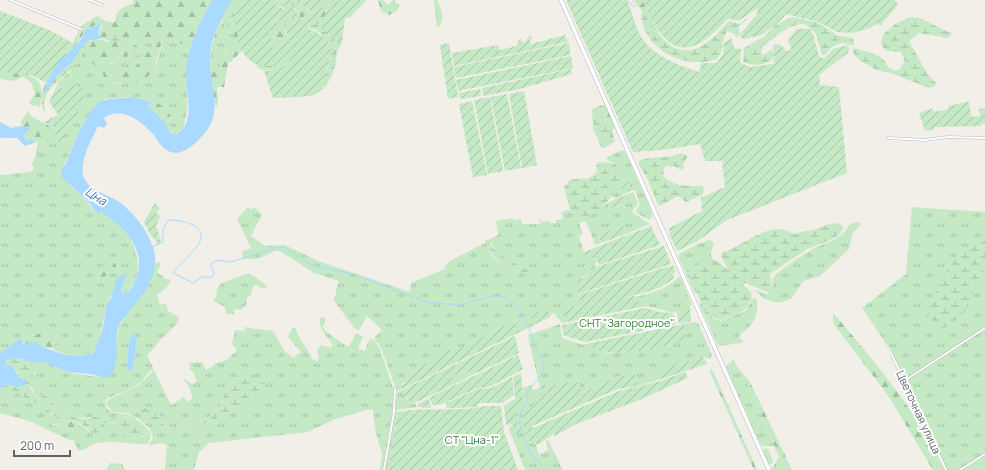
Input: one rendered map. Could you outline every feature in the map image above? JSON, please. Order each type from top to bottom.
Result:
[{"type":"main road","points":[[561,0],[769,470]]},
{"type":"street","points":[[10,0],[81,29]]},
{"type":"street","points":[[89,0],[102,6]]},
{"type":"street","points":[[630,0],[634,5]]},
{"type":"street","points":[[888,138],[920,140],[948,137],[985,138]]},
{"type":"street","points":[[904,381],[985,328]]},
{"type":"street","name":"Цветочная улица","points":[[892,355],[946,470]]},
{"type":"street","points":[[384,470],[394,412],[395,389]]},
{"type":"street","points":[[960,470],[985,454]]},
{"type":"green space","points":[[133,0],[212,0],[191,45],[173,43],[164,37],[154,66],[145,79],[138,82],[113,82],[109,88],[106,88],[104,87],[104,77],[98,68],[82,56],[84,44],[96,40],[109,42],[108,36],[102,38],[98,34],[102,26],[98,24],[85,30],[79,42],[80,35],[84,28],[91,22],[100,20],[115,22],[118,12],[133,3]],"holes":[[[153,37],[152,47],[133,69],[114,73],[107,67],[108,64],[117,60],[118,56],[127,57],[130,50],[134,53],[134,56],[140,55],[141,49],[134,44],[136,38]]]},
{"type":"green space","points":[[232,0],[235,0],[236,2],[231,16],[225,17],[224,15]]},
{"type":"green space","points":[[235,0],[240,0],[232,21],[230,19],[228,32],[233,33],[234,37],[217,75],[212,62],[213,48],[223,20],[221,19],[224,15],[231,16]]},
{"type":"green space","points":[[240,0],[271,0],[285,10],[281,0],[325,0],[322,9],[317,15],[317,21],[321,21],[325,15],[330,0],[367,0],[350,17],[345,18],[342,43],[336,53],[337,42],[315,23],[306,24],[309,29],[325,38],[331,50],[324,84],[317,93],[310,96],[273,98],[264,71],[285,66],[290,60],[291,56],[282,60],[279,66],[257,65],[245,55],[241,48],[238,41],[237,28],[232,21]],"holes":[[[292,2],[302,5],[310,11],[308,14],[304,12],[305,20],[300,19]],[[288,15],[291,18],[290,22],[284,25],[284,28],[290,40],[278,48],[273,48],[272,40],[267,37],[275,32],[278,22],[274,19],[283,21]]]},
{"type":"green space","points":[[271,0],[281,0],[286,9],[275,4]]},
{"type":"green space","points":[[325,0],[330,0],[323,20],[317,21],[317,15],[322,9]]},
{"type":"green space","points":[[378,0],[383,0],[389,5],[392,0],[395,0],[396,3],[399,4],[398,10],[389,15],[381,11]]},
{"type":"green space","points":[[434,0],[437,0],[442,14],[442,20],[439,27],[437,27]]},
{"type":"green space","points":[[566,0],[627,0],[641,36],[654,51],[671,61],[700,72],[701,63],[717,63],[723,54],[724,43],[731,38],[734,48],[741,49],[740,63],[751,67],[774,64],[773,47],[776,44],[781,45],[786,51],[791,50],[788,39],[797,29],[810,29],[819,56],[824,59],[833,49],[848,45],[848,53],[819,75],[820,85],[839,87],[847,173],[727,220],[696,242],[677,251],[669,233],[669,228],[702,211],[701,198],[725,187],[722,161],[705,161],[700,144],[662,150],[633,152]]},
{"type":"green space","points":[[634,0],[642,0],[660,36],[658,35]]},
{"type":"green space","points":[[642,0],[895,0],[898,5],[880,26],[878,23],[870,28],[852,33],[837,32],[819,22],[786,14],[780,21],[762,35],[744,39],[739,36],[757,14],[758,8],[738,21],[729,18],[707,39],[698,44],[687,47],[678,47],[663,36],[651,18]]},
{"type":"green space","points":[[291,3],[302,5],[310,12],[304,15],[305,20],[300,19]]},
{"type":"green space","points":[[0,11],[49,30],[73,43],[66,53],[70,56],[53,71],[45,82],[33,76],[0,71]]},
{"type":"green space","points":[[643,13],[656,31],[670,45],[679,49],[688,50],[698,48],[709,41],[729,21],[740,24],[748,19],[738,27],[740,33],[737,38],[733,33],[727,31],[721,52],[717,59],[705,62],[692,62],[668,54],[658,47],[650,38],[644,27],[641,14]]},
{"type":"green space","points":[[288,15],[290,15],[290,22],[284,31],[290,40],[278,48],[273,48],[267,35],[275,32],[278,22],[275,18],[283,21]]},
{"type":"green space","points":[[97,16],[105,21],[96,22],[82,30],[78,38],[79,42],[63,59],[81,26]]},
{"type":"green space","points":[[792,17],[819,23],[838,36],[853,38],[854,44],[853,46],[844,43],[837,44],[833,46],[825,55],[822,55],[816,34],[805,24],[799,24],[787,28],[762,47],[761,54],[765,54],[772,49],[773,59],[758,65],[743,62],[744,48],[764,37],[774,26]]},
{"type":"green space","points":[[913,17],[922,19],[952,33],[947,38],[919,33],[910,40],[910,43],[928,75],[936,83],[935,86],[929,88],[891,73],[877,70],[859,60],[852,51],[855,48],[874,54],[883,59],[888,67],[896,71],[900,69],[905,61],[901,52],[886,51],[882,45],[882,39],[884,34],[889,29],[901,21]]},
{"type":"green space","points":[[221,19],[221,26],[225,30],[223,33],[218,33],[212,59],[214,70],[217,74],[221,68],[219,66],[219,62],[222,61],[227,53],[228,40],[234,37],[233,33],[226,31],[228,19],[236,26],[239,44],[242,51],[228,64],[224,87],[217,87],[218,102],[216,108],[210,63],[213,43]]},
{"type":"green space","points":[[310,22],[321,27],[337,42],[335,66],[330,80],[320,91],[313,95],[323,87],[331,56],[321,33],[306,26],[306,24]]},
{"type":"green space","points":[[114,34],[120,35],[122,39],[118,41],[101,39]]},
{"type":"green space","points":[[530,35],[532,37],[530,40],[531,44],[565,35],[568,42],[454,66],[452,53],[498,45],[499,50],[516,46],[520,39],[524,43]]},
{"type":"green space","points":[[153,36],[152,47],[133,69],[114,73],[107,67],[108,64],[113,63],[118,56],[124,57],[129,54],[130,50],[134,53],[141,49],[134,44],[136,38]]},
{"type":"green space","points":[[164,37],[180,44],[191,45],[188,67],[186,118],[183,129],[172,129],[170,126],[171,117],[166,108],[145,100],[124,97],[105,99],[85,120],[62,169],[72,188],[81,195],[95,211],[106,214],[124,228],[135,250],[137,261],[137,273],[134,283],[123,284],[126,277],[117,278],[106,308],[98,343],[92,353],[77,356],[68,355],[53,350],[56,349],[35,334],[21,338],[0,353],[0,175],[31,172],[34,168],[32,165],[36,153],[40,150],[44,140],[55,132],[55,129],[58,130],[61,142],[70,84],[68,90],[57,85],[58,81],[70,72],[82,56],[95,64],[104,76],[104,79],[118,84],[125,83],[137,78],[156,65]]},
{"type":"green space","points":[[449,43],[458,97],[448,99],[440,45]]},
{"type":"green space","points":[[569,43],[570,55],[456,78],[454,67]]},
{"type":"green space","points":[[84,44],[82,58],[73,68],[56,82],[45,97],[44,112],[42,106],[42,95],[52,70],[43,96],[54,79],[74,60]]},
{"type":"green space","points":[[291,56],[287,65],[277,70],[265,70],[256,66],[279,66],[282,60]]},
{"type":"green space","points":[[571,56],[573,68],[458,91],[456,80]]},
{"type":"green space","points":[[0,67],[28,72],[30,77],[35,78],[38,81],[42,94],[39,108],[36,105],[32,106],[29,102],[35,94],[31,82],[23,77],[13,81],[0,79]]},
{"type":"green space","points":[[571,69],[572,74],[516,90],[483,96],[482,88]]},
{"type":"green space","points":[[71,83],[86,90],[77,115],[61,142],[54,138],[58,130],[44,122],[58,115],[49,102],[57,85],[67,90]]},
{"type":"green space","points":[[480,89],[481,96],[460,99],[459,93]]},
{"type":"green space","points":[[524,91],[537,165],[522,168],[509,94]]},
{"type":"green space","points":[[507,94],[521,168],[505,171],[491,97]]},
{"type":"green space","points":[[490,97],[503,171],[488,174],[474,100]]},
{"type":"green space","points":[[472,101],[487,175],[473,177],[459,104]]},
{"type":"green space","points":[[969,102],[971,117],[980,116],[979,109],[985,108],[985,124],[981,124],[981,126],[935,127],[935,129],[925,131],[919,113],[933,108],[934,112],[948,109],[948,106]]},
{"type":"green space","points":[[147,103],[156,105],[157,103],[166,108],[171,117],[170,123],[172,128],[183,129],[176,135],[173,133],[157,115],[143,107],[153,107]]},
{"type":"green space","points":[[605,104],[615,127],[612,131],[615,142],[604,148],[602,148],[593,129],[592,109]],"holes":[[[605,119],[611,135],[599,137],[594,124]]]},
{"type":"green space","points":[[29,111],[31,116],[55,129],[54,136],[44,140],[38,153],[36,153],[38,142],[34,143],[33,139],[27,141],[23,136],[26,128],[22,126],[21,121]]},
{"type":"green space","points":[[601,115],[610,132],[611,136],[609,142],[599,137],[596,131],[594,119]]},
{"type":"green space","points":[[622,150],[625,151],[652,212],[652,217],[649,220],[635,212],[640,205],[635,190],[632,190],[627,180],[620,183],[624,194],[616,198],[611,196],[616,188],[614,163],[607,160],[607,157]]},
{"type":"green space","points":[[681,153],[688,156],[683,164],[684,168],[681,170],[674,166],[665,166],[663,176],[667,180],[676,184],[686,186],[702,186],[704,190],[702,195],[686,202],[678,196],[660,206],[658,205],[648,180],[638,163],[641,160],[677,155]]},
{"type":"green space","points":[[598,162],[614,163],[622,171],[621,177],[614,192],[603,207],[597,212],[584,216],[570,210],[564,187],[570,180],[584,178],[585,180],[594,175],[597,171],[596,166]]},
{"type":"green space","points":[[627,180],[632,190],[624,194],[619,183]]},
{"type":"green space","points":[[633,192],[638,204],[633,209],[633,213],[650,224],[626,234],[623,225],[599,235],[601,243],[595,245],[586,221],[579,223],[583,234],[579,236],[586,259],[596,256],[597,261],[595,265],[588,269],[590,274],[581,277],[578,294],[581,304],[564,309],[562,323],[554,313],[552,313],[550,317],[547,309],[533,322],[534,325],[520,332],[515,320],[460,348],[447,350],[436,364],[410,371],[411,374],[401,386],[402,389],[397,391],[381,348],[374,338],[382,330],[367,316],[359,330],[354,328],[333,299],[335,297],[339,281],[314,273],[280,251],[275,251],[257,259],[243,259],[242,252],[251,248],[237,219],[248,207],[251,210],[254,207],[262,215],[251,236],[265,246],[285,245],[318,261],[410,292],[411,283],[445,269],[446,265],[450,261],[485,243],[485,240],[498,235],[496,221],[513,218],[513,220],[521,219],[522,224],[540,224],[539,219],[541,219],[541,222],[549,221],[550,223],[556,223],[556,220],[563,219],[561,212],[570,210],[584,216],[598,211],[611,201],[614,208],[626,204],[623,196]],"holes":[[[487,243],[491,243],[500,255],[530,271],[517,271],[503,265],[488,249]]]},
{"type":"green space","points":[[623,196],[626,204],[613,208],[611,201]]},
{"type":"green space","points":[[155,203],[160,208],[156,213],[160,216],[156,226],[161,241],[159,245],[150,234],[144,222]]},
{"type":"green space","points":[[912,207],[985,212],[985,470],[947,470],[893,354],[862,308],[906,274]]},
{"type":"green space","points":[[856,222],[860,223],[860,226],[853,232],[849,249],[820,276],[803,281],[791,299],[782,302],[773,302],[765,299],[756,292],[755,290],[767,294],[773,286],[772,279],[776,274],[808,252],[838,237],[849,225]]},
{"type":"green space","points":[[836,223],[843,226],[841,233],[833,239],[807,249],[770,274],[772,288],[767,292],[745,283],[743,285],[751,292],[752,299],[743,311],[721,320],[706,314],[687,271],[688,267],[709,258],[719,262],[726,269],[727,268],[721,255],[723,252],[730,250],[769,230],[784,230],[795,234]]},
{"type":"green space","points":[[623,225],[626,234],[601,243],[599,235]]},
{"type":"green space","points":[[651,226],[660,245],[599,265],[596,256],[586,260],[584,252]]},
{"type":"green space","points":[[709,240],[714,244],[711,255],[716,263],[695,294],[679,259],[679,254]]},
{"type":"green space","points":[[981,241],[985,241],[985,266],[979,284],[974,288],[965,311],[949,326],[937,329],[932,325],[928,314],[940,282],[954,261],[962,253]]},
{"type":"green space","points":[[488,242],[500,255],[530,271],[517,272],[499,262],[486,246]]},
{"type":"green space","points":[[664,246],[671,264],[578,294],[578,280],[590,274],[589,267],[595,265],[596,267]]},
{"type":"green space","points":[[109,262],[116,264],[116,270],[103,277],[96,275],[99,268]]},
{"type":"green space","points":[[160,262],[161,264],[157,272],[166,279],[171,280],[168,286],[157,295],[160,305],[166,303],[168,311],[179,317],[179,319],[175,326],[162,338],[147,356],[154,369],[150,371],[137,385],[106,399],[105,403],[107,408],[105,414],[80,418],[68,414],[46,397],[34,394],[30,381],[35,373],[35,362],[47,363],[72,373],[109,377],[115,363],[118,327],[147,287],[155,264]]},
{"type":"green space","points":[[673,265],[676,272],[673,273],[674,278],[668,283],[647,292],[617,299],[634,296],[638,301],[641,301],[641,307],[562,323],[564,309],[581,304],[578,295]]},
{"type":"green space","points":[[249,273],[267,287],[265,289],[256,285],[253,287],[251,295],[247,298],[247,305],[242,308],[243,310],[234,309],[234,314],[226,314],[225,307],[214,301],[214,297],[216,298],[217,289],[221,283]]},
{"type":"green space","points":[[680,276],[692,305],[678,312],[669,312],[645,306],[641,307],[641,302],[635,297],[659,290]]},
{"type":"green space","points":[[134,283],[128,292],[122,294],[123,284]]},
{"type":"green space","points":[[754,297],[757,300],[756,316],[752,324],[740,334],[739,338],[743,340],[741,343],[718,346],[700,306],[701,302],[705,302],[713,318],[720,321],[745,311]]},
{"type":"green space","name":"СНТ \"Загородное\"","points":[[690,306],[691,321],[679,324],[677,313]]},
{"type":"green space","name":"СНТ \"Загородное\"","points":[[645,308],[659,312],[673,313],[676,324],[585,342],[563,335],[562,325]]},
{"type":"green space","points":[[547,309],[550,317],[534,325],[530,315]]},
{"type":"green space","points":[[833,314],[872,359],[913,414],[944,470],[933,470],[889,397],[833,323]]},
{"type":"green space","points":[[320,317],[326,318],[323,328],[348,347],[357,333],[363,337],[358,348],[365,351],[370,338],[375,341],[380,350],[395,393],[383,470],[380,470],[382,454],[376,433],[373,410],[370,409],[335,419],[308,432],[209,443],[199,452],[194,470],[165,470],[167,445],[162,443],[149,445],[153,438],[150,429],[139,419],[128,413],[113,412],[106,404],[108,400],[139,385],[154,370],[171,405],[184,397],[187,402],[193,398],[189,387],[182,377],[192,384],[197,381],[193,372],[189,368],[191,367],[188,363],[202,362],[206,370],[214,366],[214,364],[227,360],[237,350],[232,344],[235,330],[245,331],[244,327],[273,331],[284,350],[293,358],[301,352],[288,337],[292,328],[296,328],[297,333],[312,359],[317,361],[319,357],[317,350],[321,345],[331,348],[333,345],[323,331],[319,320]],"holes":[[[225,392],[253,398],[249,408],[235,410],[188,431],[154,425],[148,417],[138,413],[134,407],[161,416],[164,426],[186,429],[206,419],[219,409]]]},
{"type":"green space","points":[[515,320],[520,332],[402,389],[401,386],[405,383],[403,378],[411,374],[410,371],[426,363],[429,366],[435,364],[435,356],[447,350],[460,348]]},
{"type":"green space","points":[[694,322],[698,323],[712,355],[710,359],[705,357],[659,370],[661,379],[638,386],[635,373],[616,377],[582,393],[577,380],[546,387],[545,384],[539,385],[528,335],[560,324],[562,338],[584,345],[590,343],[590,345],[607,353],[612,353],[670,346],[685,335],[684,324]]},
{"type":"green space","points":[[684,324],[685,335],[682,339],[679,342],[663,347],[641,351],[604,352],[595,349],[590,345],[590,343]]},
{"type":"green space","points":[[43,333],[51,338],[57,348],[56,349],[22,343],[21,338]]},
{"type":"green space","points":[[515,336],[519,353],[470,376],[467,369],[452,376],[455,384],[410,405],[407,397],[405,398],[402,390]]},
{"type":"green space","points":[[518,355],[523,369],[491,386],[475,389],[442,404],[432,405],[430,397]]},
{"type":"green space","points":[[703,357],[707,364],[661,379],[659,370]]},
{"type":"green space","points":[[28,358],[24,361],[35,362],[36,367],[30,387],[36,396],[46,396],[63,411],[83,419],[105,414],[107,408],[110,411],[109,417],[117,419],[126,417],[134,423],[138,423],[148,434],[137,438],[125,437],[120,431],[123,430],[122,427],[109,422],[101,424],[100,431],[96,434],[93,432],[92,434],[86,427],[78,422],[59,420],[50,412],[46,412],[46,405],[34,402],[13,391],[6,384],[16,387],[23,378],[18,377],[16,371],[8,365],[4,367],[7,360]]},
{"type":"green space","points":[[734,359],[751,384],[749,383],[748,387],[786,470],[771,470],[779,457],[774,446],[763,446],[759,442],[726,367]]},
{"type":"green space","points":[[467,369],[470,376],[455,384],[451,376]]},
{"type":"green space","points":[[712,369],[757,470],[754,470],[709,370]]},
{"type":"green space","points":[[250,372],[265,383],[265,394],[253,398],[249,408],[235,410],[188,431],[154,425],[148,417],[138,413],[133,407],[144,408],[156,412],[162,418],[164,426],[186,429],[206,419],[219,409],[225,392],[240,374]]},
{"type":"green space","points":[[685,372],[688,378],[637,401],[576,424],[555,436],[554,434],[537,445],[535,442],[530,443],[521,421],[524,420],[522,414],[539,400],[543,394],[539,385],[545,384],[546,387],[577,380],[582,393],[616,377],[635,373],[638,386],[618,389],[532,426],[533,428],[619,391],[661,381]]},
{"type":"green space","points":[[521,373],[524,404],[516,412],[519,416],[517,425],[520,426],[522,432],[516,434],[512,424],[506,425],[504,406],[515,399],[513,377]]},
{"type":"green space","points":[[512,377],[514,395],[502,403],[480,403],[477,404],[478,407],[447,408],[446,403],[478,389],[491,388]]},
{"type":"green space","points":[[749,383],[751,384],[792,470],[786,470],[748,387]]},
{"type":"green space","points":[[6,384],[13,391],[38,403],[38,407],[34,410],[50,412],[51,414],[47,421],[54,426],[63,426],[80,434],[78,427],[80,425],[84,426],[90,433],[98,430],[101,424],[109,422],[122,427],[123,430],[120,431],[130,437],[137,438],[148,434],[138,423],[134,423],[126,417],[117,419],[109,417],[110,411],[126,414],[143,424],[150,432],[151,436],[148,444],[107,442],[92,445],[83,450],[78,450],[73,439],[71,441],[32,422],[0,413],[0,390]]},
{"type":"green space","points":[[531,385],[533,390],[541,387],[543,394],[539,400],[522,414],[524,420],[521,421],[530,443],[535,442],[539,455],[548,450],[546,441],[548,440],[563,470],[525,470],[509,429],[513,426],[516,434],[519,417],[516,412],[524,404],[523,388]]},
{"type":"green space","points":[[402,390],[410,405],[415,403],[417,407],[395,410],[397,393]]},
{"type":"green space","points":[[429,398],[431,408],[418,407],[418,404]]},
{"type":"green space","points":[[38,403],[46,405],[46,412],[41,413],[41,411],[34,410],[38,407]]},
{"type":"green space","name":"СТ \"Цна-1\"","points":[[483,406],[501,406],[504,432],[518,470],[388,470],[397,412],[468,409]]},
{"type":"green space","points":[[397,412],[388,470],[385,470],[394,414]]},
{"type":"green space","points":[[51,414],[59,420],[79,423],[78,427],[81,433],[76,433],[63,426],[53,425],[47,421]]},
{"type":"green space","points":[[765,448],[768,449],[773,461],[772,464],[768,463],[763,451]]},
{"type":"green space","points":[[110,463],[122,464],[125,470],[107,470]]},
{"type":"water","name":"Цна","points":[[212,0],[232,0],[212,41],[210,69],[215,101],[212,121],[207,130],[194,144],[177,153],[165,149],[153,134],[137,120],[124,114],[110,114],[104,118],[107,124],[104,128],[98,126],[83,162],[83,175],[85,180],[93,188],[118,201],[132,213],[149,238],[155,256],[154,272],[149,285],[118,327],[116,360],[113,372],[109,377],[105,378],[90,374],[68,372],[43,362],[23,361],[27,358],[7,360],[4,367],[8,365],[13,367],[18,377],[27,380],[24,386],[16,387],[6,384],[0,390],[0,353],[21,338],[23,344],[35,342],[47,349],[73,356],[88,355],[94,352],[103,328],[106,306],[111,298],[117,278],[127,272],[121,291],[123,294],[129,291],[133,285],[139,270],[139,259],[132,240],[126,232],[110,218],[101,212],[98,213],[95,211],[89,202],[61,176],[62,169],[85,120],[97,104],[105,100],[129,97],[148,101],[156,105],[148,104],[153,108],[144,107],[155,112],[166,124],[170,132],[176,135],[182,130],[188,116],[186,75],[188,56],[194,36]]},
{"type":"water","points":[[101,23],[98,34],[102,38],[90,40],[84,44],[74,60],[56,77],[43,96],[50,75],[57,64],[77,45],[85,30]]},
{"type":"water","points":[[0,122],[13,129],[14,125],[15,127],[22,126],[26,128],[28,125],[31,128],[23,136],[27,141],[33,139],[34,143],[25,146],[17,138],[0,137]]},
{"type":"water","points":[[134,333],[137,337],[134,361],[131,371],[128,369],[128,350]]},
{"type":"waterway","points":[[152,247],[163,242],[163,229],[169,220],[181,221],[194,225],[201,233],[201,238],[198,245],[173,273],[193,283],[202,277],[212,277],[214,273],[211,264],[217,260],[231,262],[278,247],[286,248],[312,265],[353,274],[426,302],[461,305],[493,296],[505,297],[515,303],[526,321],[543,365],[543,373],[528,391],[526,402],[521,412],[519,421],[524,439],[530,452],[545,470]]}]
